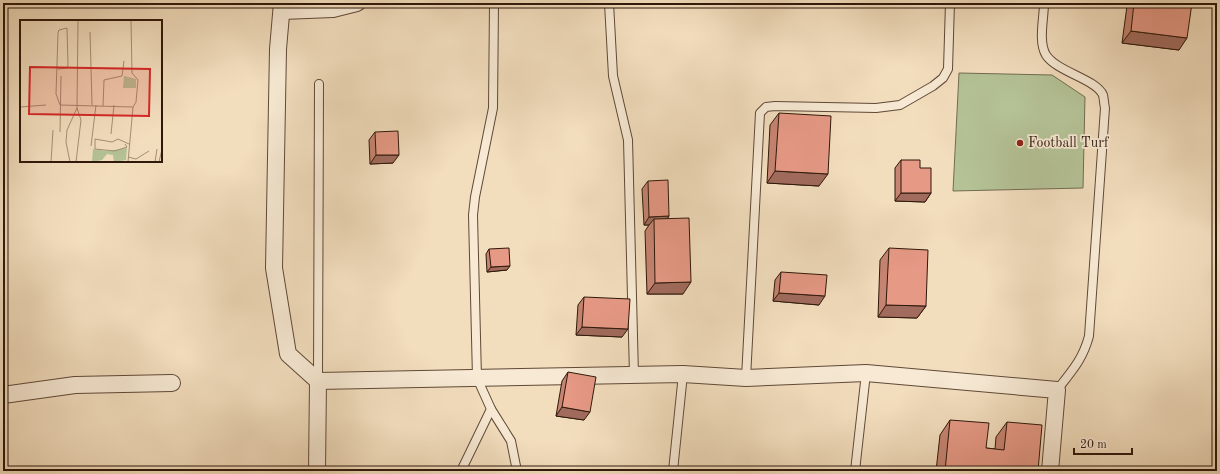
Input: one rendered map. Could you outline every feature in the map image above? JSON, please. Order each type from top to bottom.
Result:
[{"type":"street","points":[[357,3],[333,8],[282,7],[278,49],[274,268],[288,354],[318,381],[683,374],[746,378],[866,373],[1057,390],[1050,471]]},
{"type":"street","points":[[317,471],[318,381]]},
{"type":"street","points":[[3,395],[75,385],[172,383]]},
{"type":"lane","points":[[494,3],[493,108],[475,197],[473,215],[476,378],[491,409],[510,441],[517,471]]},
{"type":"lane","points":[[609,3],[613,76],[628,140],[634,375]]},
{"type":"lane","points":[[746,378],[760,113],[766,107],[775,106],[876,108],[900,105],[920,95],[943,78],[948,69],[950,3]]},
{"type":"lane","points":[[1044,3],[1042,41],[1046,54],[1055,64],[1095,86],[1103,95],[1105,108],[1088,336],[1082,356],[1057,390]]},
{"type":"lane","points":[[318,381],[319,84]]},
{"type":"lane","points":[[855,471],[866,373]]},
{"type":"lane","points":[[673,471],[683,374]]},
{"type":"lane","points":[[461,471],[491,409]]},
{"type":"green space","name":"Football Turf","points":[[959,73],[1052,75],[1085,97],[1083,188],[953,191]]},
{"type":"building","points":[[1134,3],[1192,3],[1187,38],[1131,31]]},
{"type":"building","points":[[779,113],[831,116],[828,174],[775,171]]},
{"type":"building","points":[[398,131],[399,155],[376,155],[375,132]]},
{"type":"building","points":[[901,160],[920,160],[920,168],[931,168],[931,193],[901,193]]},
{"type":"building","points":[[668,180],[669,216],[649,217],[648,181]]},
{"type":"building","points":[[689,218],[691,282],[655,283],[654,219]]},
{"type":"building","points":[[509,248],[510,266],[491,267],[489,249]]},
{"type":"building","points":[[889,248],[928,250],[926,306],[886,305]]},
{"type":"building","points":[[781,272],[827,275],[825,296],[779,293]]},
{"type":"building","points":[[584,297],[630,299],[628,329],[582,327]]},
{"type":"building","points":[[568,372],[596,377],[590,412],[562,407]]},
{"type":"building","points":[[950,420],[989,423],[986,448],[1004,450],[1007,422],[1042,425],[1038,471],[945,471]]},
{"type":"place","name":"Football Turf","points":[[1020,143]]}]
